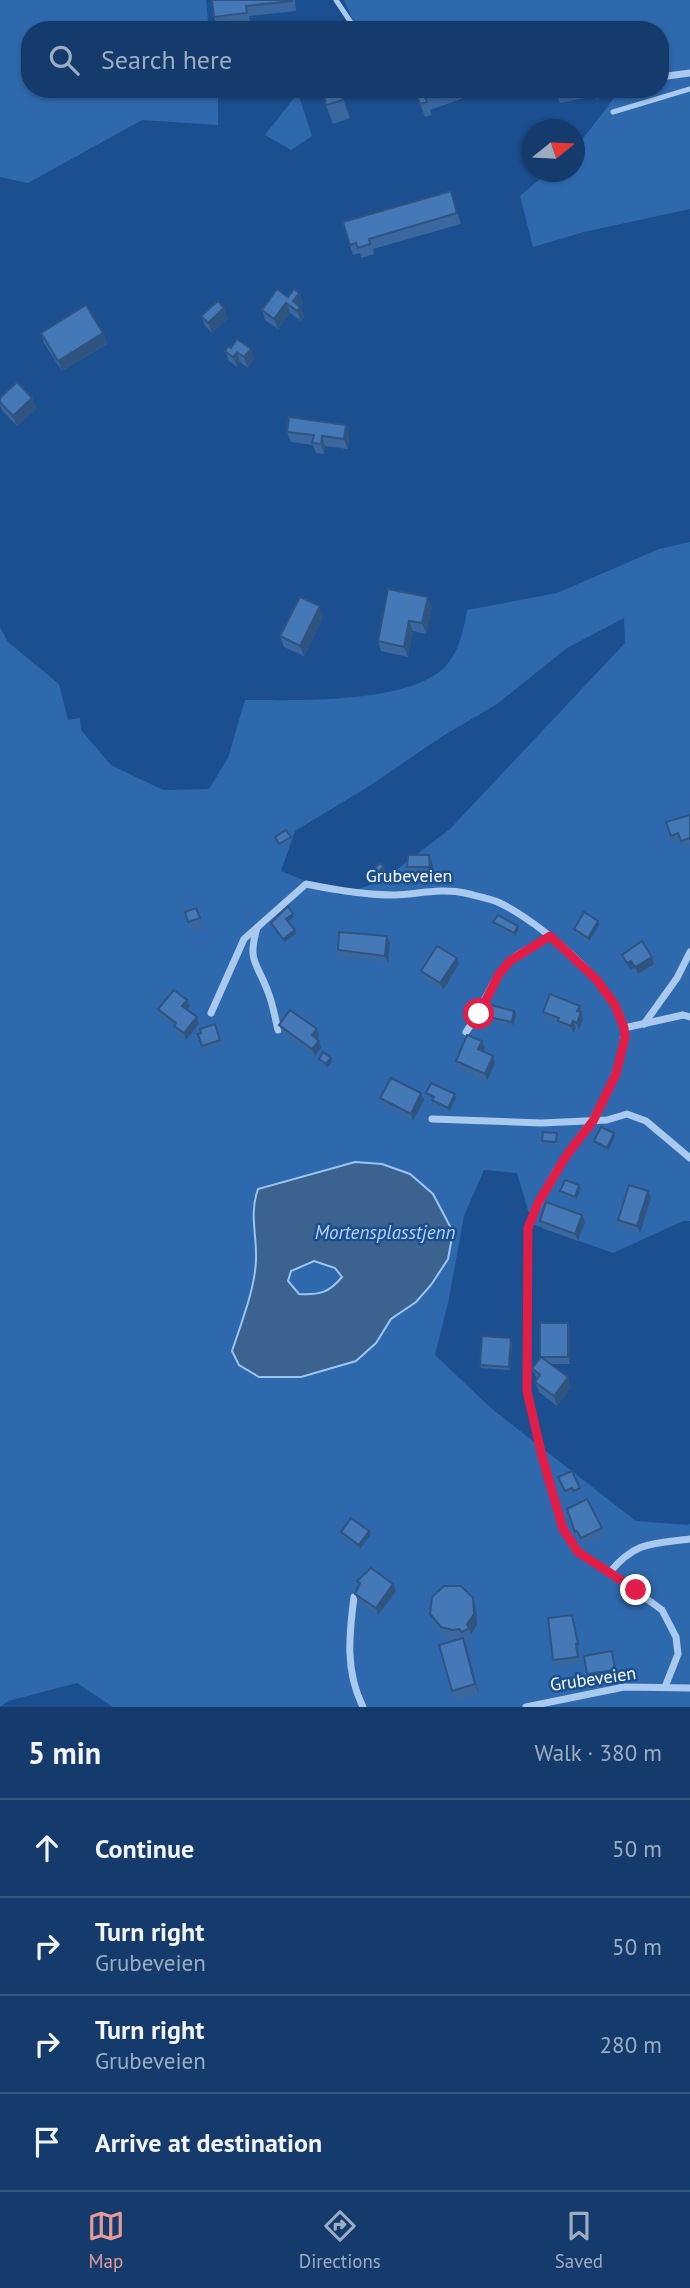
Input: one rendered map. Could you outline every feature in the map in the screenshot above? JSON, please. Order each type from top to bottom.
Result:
[{"type":"street","points":[[669,76],[690,73]]},
{"type":"street","name":"Grubeveien","points":[[257,927],[306,884],[340,891],[393,895],[461,892],[498,902],[550,936],[596,979],[615,1005],[624,1028]]},
{"type":"street","points":[[211,1013],[244,939],[257,927]]},
{"type":"street","points":[[257,927],[251,948],[253,960],[268,992],[278,1030]]},
{"type":"street","points":[[466,1032],[479,1014],[499,974],[510,961],[550,936]]},
{"type":"street","points":[[644,1024],[677,978],[690,952]]},
{"type":"street","points":[[665,1687],[678,1654],[676,1637],[662,1610],[578,1552],[563,1529],[527,1391],[528,1228],[538,1203],[566,1156],[593,1121],[616,1074],[625,1038],[624,1028],[683,1015],[690,1017]]},
{"type":"street","points":[[432,1119],[541,1123],[607,1120],[627,1114],[646,1121],[690,1158]]},
{"type":"street","points":[[610,1572],[623,1555],[637,1547],[690,1539]]},
{"type":"street","points":[[354,1597],[348,1645],[351,1675],[363,1707]]},
{"type":"street","name":"Grubeveien","points":[[526,1707],[624,1687],[690,1688]]},
{"type":"lane","points":[[336,0],[350,21]]},
{"type":"lane","points":[[669,95],[690,89]]},
{"type":"lane","points":[[613,112],[660,98]]},
{"type":"shaded area","points":[[0,0],[206,0],[208,21],[21,21],[21,98],[218,98],[218,125],[142,120],[28,183],[0,177]]},
{"type":"shaded area","points":[[344,0],[690,0],[690,209],[584,232],[533,247],[520,196],[536,182],[585,182],[585,136],[614,98],[669,98],[669,21],[353,21]]},
{"type":"shaded area","points":[[294,98],[300,98],[312,136],[291,150],[265,135]]},
{"type":"shaded area","points":[[690,542],[690,1221],[683,1221],[613,1253],[532,1224],[517,1173],[484,1170],[464,1216],[448,1303],[435,1355],[492,1409],[636,1521],[690,1523],[690,1707],[113,1707],[77,1683],[8,1701],[0,1707],[0,627],[8,642],[59,684],[68,720],[80,718],[81,730],[111,765],[163,790],[209,789],[228,758],[245,700],[348,698],[402,689],[443,669],[453,657],[467,610],[557,593],[659,549]],"holes":[[[624,618],[625,643],[450,829],[382,881],[340,895],[281,871],[295,831],[497,704],[567,648]],[[281,1184],[448,1259],[416,1302],[391,1319],[376,1343],[356,1361],[232,1351],[244,1317],[256,1262],[258,1189]]]},
{"type":"shaded area","points":[[314,1261],[335,1268],[342,1277],[333,1287],[323,1292],[299,1294],[288,1281],[291,1271]]},
{"type":"water","name":"Mortensplasstjenn","points":[[355,1162],[382,1164],[410,1174],[433,1194],[453,1232],[448,1259],[416,1302],[391,1319],[376,1343],[356,1361],[301,1377],[259,1377],[239,1365],[232,1351],[255,1271],[254,1216],[258,1189]],"holes":[[[314,1261],[335,1268],[342,1277],[333,1287],[323,1292],[299,1294],[288,1281],[291,1271]]]},
{"type":"building","points":[[212,0],[292,1],[246,6],[247,13],[214,17]]},
{"type":"building","points":[[325,98],[342,98],[343,100],[326,105]]},
{"type":"building","points":[[418,98],[425,98],[427,102],[420,104]]},
{"type":"building","points":[[451,191],[457,213],[369,239],[370,244],[358,248],[356,243],[350,245],[343,222]]},
{"type":"building","points":[[277,289],[288,297],[294,289],[299,293],[293,301],[300,307],[297,311],[286,303],[274,319],[262,310]]},
{"type":"building","points":[[218,301],[224,308],[208,323],[201,316]]},
{"type":"building","points":[[86,305],[103,333],[58,361],[41,333]]},
{"type":"building","points":[[237,339],[251,349],[244,357],[237,352],[233,357],[225,351],[229,346],[231,348]]},
{"type":"building","points":[[17,382],[32,398],[13,416],[0,402],[0,398]]},
{"type":"building","points":[[289,417],[346,425],[344,439],[322,436],[321,444],[312,443],[314,435],[287,432]]},
{"type":"building","points":[[388,589],[428,597],[422,623],[409,621],[404,647],[378,641]]},
{"type":"building","points":[[300,597],[320,606],[300,646],[280,636]]},
{"type":"building","points":[[690,815],[690,838],[681,841],[678,833],[671,836],[666,822]]},
{"type":"building","points":[[286,830],[291,837],[279,844],[275,837]]},
{"type":"building","points":[[408,855],[429,855],[430,867],[407,867]]},
{"type":"building","points":[[380,863],[384,867],[377,873],[373,869]]},
{"type":"building","points":[[288,906],[293,914],[286,919],[295,930],[283,939],[271,923]]},
{"type":"building","points":[[196,908],[200,918],[188,922],[185,912]]},
{"type":"building","points":[[584,912],[598,921],[588,938],[574,929]]},
{"type":"building","points":[[498,915],[518,926],[514,933],[493,922]]},
{"type":"building","points":[[339,932],[387,936],[385,956],[338,950]]},
{"type":"building","points":[[642,941],[652,957],[635,967],[631,961],[627,963],[622,955]]},
{"type":"building","points":[[437,946],[457,958],[440,983],[421,971]]},
{"type":"building","points":[[174,990],[187,1000],[182,1006],[197,1017],[184,1033],[158,1009]]},
{"type":"building","points":[[550,994],[580,1006],[577,1023],[573,1021],[571,1026],[543,1012]]},
{"type":"building","points":[[491,1005],[514,1011],[512,1022],[488,1017]]},
{"type":"building","points":[[290,1010],[317,1029],[312,1035],[319,1041],[312,1049],[279,1025]]},
{"type":"building","points":[[215,1024],[220,1040],[202,1046],[198,1034],[201,1033],[200,1029]]},
{"type":"building","points":[[467,1035],[482,1041],[478,1049],[493,1056],[485,1074],[456,1061]]},
{"type":"building","points":[[323,1052],[331,1058],[326,1064],[319,1059]]},
{"type":"building","points":[[391,1078],[421,1093],[411,1114],[380,1098]]},
{"type":"building","points":[[431,1083],[455,1094],[448,1108],[432,1100],[434,1097],[426,1093]]},
{"type":"building","points":[[601,1127],[614,1133],[607,1148],[594,1141]]},
{"type":"building","points":[[543,1132],[557,1133],[556,1142],[542,1141]]},
{"type":"building","points":[[565,1180],[579,1185],[575,1197],[560,1191]]},
{"type":"building","points":[[629,1185],[648,1191],[637,1226],[618,1220]]},
{"type":"building","points":[[546,1202],[582,1215],[575,1234],[540,1221]]},
{"type":"building","points":[[540,1323],[568,1323],[568,1357],[540,1357]]},
{"type":"building","points":[[482,1336],[511,1338],[509,1367],[480,1365]]},
{"type":"building","points":[[541,1357],[568,1377],[554,1396],[535,1382],[540,1375],[532,1368]]},
{"type":"building","points":[[572,1471],[580,1488],[565,1491],[558,1477]]},
{"type":"building","points":[[587,1499],[602,1528],[581,1538],[577,1531],[575,1532],[567,1509]]},
{"type":"building","points":[[351,1518],[369,1531],[359,1545],[341,1532]]},
{"type":"building","points":[[371,1568],[393,1584],[376,1608],[355,1594],[360,1583],[357,1581]]},
{"type":"building","points":[[444,1586],[461,1586],[473,1598],[474,1614],[467,1624],[469,1628],[462,1632],[459,1629],[441,1627],[430,1614],[432,1597]]},
{"type":"building","points":[[572,1615],[578,1657],[553,1660],[548,1618]]},
{"type":"building","points":[[463,1638],[475,1684],[452,1691],[439,1645]]},
{"type":"building","points":[[612,1651],[615,1670],[587,1674],[584,1656]]},
{"type":"route","points":[[479,1014],[499,974],[510,961],[522,951],[550,936],[596,979],[615,1005],[624,1028],[625,1038],[616,1074],[593,1121],[566,1156],[538,1203],[528,1228],[527,1391],[563,1529],[578,1552],[636,1590]]}]
